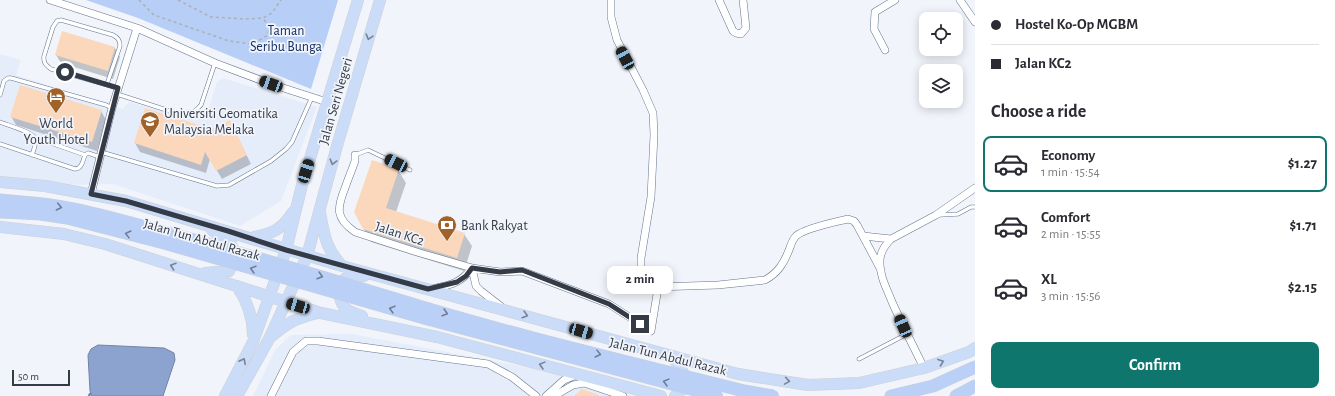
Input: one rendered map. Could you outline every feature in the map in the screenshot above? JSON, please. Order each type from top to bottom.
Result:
[{"type":"highway","name":"Jalan Tun Abdul Razak","points":[[0,200],[40,214],[67,218],[164,243],[424,318],[717,396]]},
{"type":"highway","name":"Jalan Tun Abdul Razak","points":[[0,212],[38,203],[94,214],[212,244],[401,301],[512,332],[744,391],[773,396]]},
{"type":"highway","points":[[891,396],[933,386],[975,368]]},
{"type":"main road","name":"Jalan Seri Negeri","points":[[225,396],[253,342],[286,250],[296,206],[358,0]]},
{"type":"main road","name":"Jalan Seri Negeri","points":[[269,339],[287,303],[307,256],[380,0]]},
{"type":"main road","points":[[0,182],[45,186],[126,201],[342,266],[672,357],[743,375],[808,385],[859,384],[924,368],[969,352],[975,348]]},
{"type":"main road","points":[[251,238],[266,234],[286,223],[296,206]]},
{"type":"main road","points":[[320,210],[327,244],[332,255],[342,266]]},
{"type":"main road","points":[[195,273],[216,273],[228,271],[235,258],[231,242],[204,224]]},
{"type":"main road","points":[[0,227],[64,234],[106,244],[321,313],[437,337],[661,396]]},
{"type":"main road","points":[[389,327],[346,310],[340,300],[339,288],[345,278],[354,275],[395,280]]},
{"type":"main road","points":[[237,286],[245,298],[250,312],[253,327],[253,342]]},
{"type":"main road","points":[[237,396],[269,339],[284,325],[295,319],[321,313]]},
{"type":"main road","points":[[672,357],[684,372],[686,382],[682,390],[675,396]]},
{"type":"main road","points":[[738,396],[743,375]]},
{"type":"main road","points":[[743,375],[749,396]]},
{"type":"street","points":[[50,0],[137,28],[215,63],[271,84],[327,102]]},
{"type":"street","points":[[611,0],[611,17],[616,40],[646,96],[653,113],[654,135],[652,197],[641,258],[641,268],[644,276],[656,288],[718,285],[759,281],[771,277],[781,267],[795,237],[805,231],[848,219],[854,221],[881,270]]},
{"type":"street","points":[[719,0],[736,34],[740,34],[746,28],[743,0]]},
{"type":"street","points":[[886,50],[874,29],[875,12],[895,0]]},
{"type":"street","points":[[960,0],[975,22]]},
{"type":"street","points":[[91,194],[112,108],[137,28]]},
{"type":"street","name":"Jalan KC2","points":[[355,156],[355,161],[338,205],[339,213],[349,228],[355,232],[472,268],[500,272],[522,270],[609,304],[651,331],[656,288]]},
{"type":"street","points":[[924,368],[906,334],[882,278],[880,256],[890,239],[936,215],[975,188]]},
{"type":"street","points":[[863,236],[890,239]]},
{"type":"street","points":[[428,289],[457,282],[466,276],[472,268]]},
{"type":"street","points":[[472,268],[476,286],[506,310]]},
{"type":"street","points":[[271,396],[293,352],[306,341],[318,341],[488,364],[512,377],[536,396]]},
{"type":"street","points":[[546,396],[564,380],[572,376],[580,375]]},
{"type":"street","points":[[554,396],[573,385],[584,383],[623,396]]},
{"type":"lane","points":[[107,84],[120,46],[120,41],[117,37],[61,20],[55,23],[44,56],[43,61],[46,66],[51,69],[107,84],[117,91],[182,115],[187,115],[197,110],[201,105],[215,63]]},
{"type":"lane","points":[[0,95],[4,81],[11,78],[112,108]]},
{"type":"lane","points":[[48,142],[85,155],[88,153],[101,154],[217,186],[229,185],[271,161],[286,149],[292,142],[312,96]]},
{"type":"lane","points":[[0,122],[33,135],[36,141],[32,155]]},
{"type":"lane","points":[[0,144],[78,169],[81,166],[85,155]]},
{"type":"lane","points":[[355,156],[368,150],[410,170]]},
{"type":"lane","points":[[936,215],[958,214],[971,207],[975,207]]},
{"type":"lane","points":[[859,359],[906,334]]},
{"type":"path","points":[[139,0],[141,4],[154,14],[229,41],[253,44],[268,35],[269,28],[263,18]]},
{"type":"path","points":[[178,0],[211,17],[263,18],[272,13],[281,0]]},
{"type":"shaded area","points":[[0,54],[21,60],[16,75],[123,109],[129,102],[195,120],[207,114],[217,82],[223,78],[317,107],[281,201],[240,226],[113,184],[79,185],[0,178]]},
{"type":"shaded area","points":[[352,334],[537,369],[632,396],[253,396],[275,350],[291,335]]},
{"type":"shaded area","points":[[98,345],[164,348],[174,353],[175,360],[163,396],[92,396],[90,391],[88,355],[91,349]]},
{"type":"green space","name":"Taman Seribu Bunga","points":[[86,0],[338,0],[311,89],[138,18]]},
{"type":"building","points":[[62,31],[115,47],[108,71],[55,55]]},
{"type":"building","name":"World Youth Hotel","points":[[20,85],[102,110],[92,142],[10,117]]},
{"type":"building","points":[[145,108],[212,129],[230,120],[247,155],[216,171],[205,152],[201,165],[134,143]]},
{"type":"building","points":[[372,160],[399,169],[386,208],[465,233],[457,258],[363,229],[354,212]]},
{"type":"building","points":[[582,389],[599,395],[599,396],[574,396]]},
{"type":"place","name":"World Youth Hotel","points":[[56,114]]},
{"type":"place","name":"Universiti Geomatika Malaysia Melaka","points":[[150,138]]},
{"type":"place","name":"Bank Rakyat","points":[[447,242]]},
{"type":"route","points":[[65,72],[118,88],[91,194],[126,201],[251,238],[286,250],[428,289],[457,282],[466,276],[472,268],[500,272],[522,270],[609,304],[640,324]]}]
